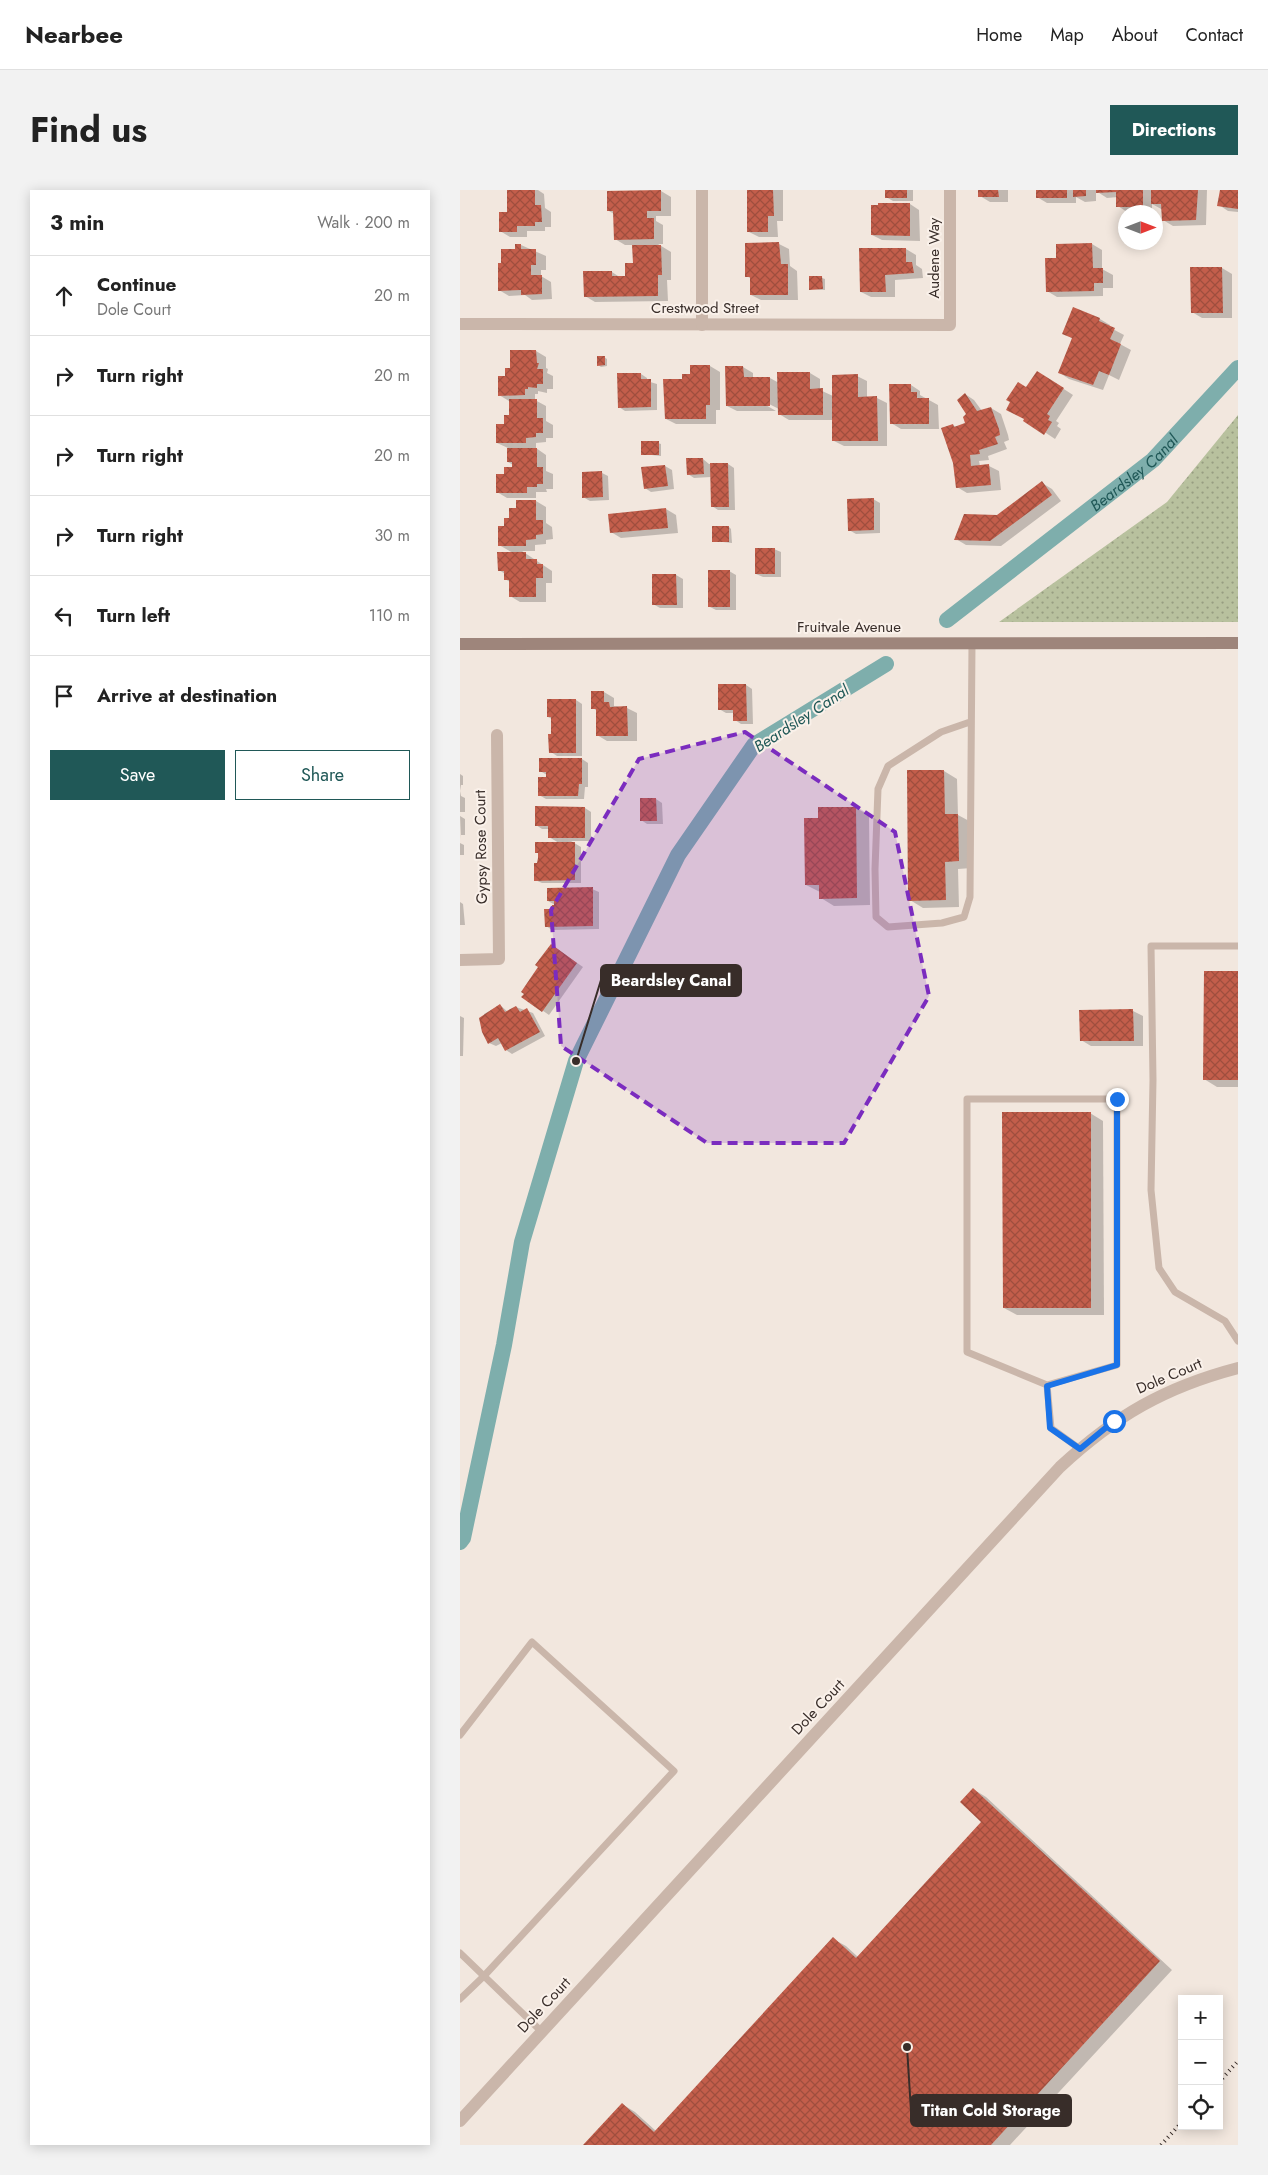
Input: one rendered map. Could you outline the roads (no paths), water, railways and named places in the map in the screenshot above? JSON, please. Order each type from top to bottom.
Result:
[{"type":"main road","name":"Fruitvale Avenue","points":[[460,644],[1238,643]]},
{"type":"street","points":[[702,190],[702,325]]},
{"type":"street","name":"Audene Way","points":[[950,190],[950,325]]},
{"type":"street","name":"Crestwood Street","points":[[460,324],[950,325]]},
{"type":"street","name":"Gypsy Rose Court","points":[[460,960],[499,959],[497,735]]},
{"type":"street","name":"Dole Court","points":[[460,2121],[1060,1467],[1114,1421],[1145,1403],[1177,1388],[1238,1368]]},
{"type":"lane","points":[[970,722],[941,732],[888,766],[878,789],[875,869],[876,917],[888,927],[942,923],[964,917],[970,897],[972,644]]},
{"type":"lane","points":[[1238,946],[1151,946],[1153,1080],[1151,1190],[1159,1268],[1175,1292],[1225,1321],[1238,1341]]},
{"type":"lane","points":[[967,1099],[1117,1099],[1117,1365],[1047,1386],[967,1352],[967,1099]]},
{"type":"lane","points":[[1047,1386],[1050,1428],[1080,1449]]},
{"type":"lane","points":[[460,1735],[532,1642],[674,1771],[460,2000]]},
{"type":"lane","points":[[460,1953],[542,2032]]},
{"type":"waterway","name":"Beardsley Canal","points":[[947,620],[1153,460],[1238,368]]},
{"type":"waterway","name":"Beardsley Canal","points":[[460,1542],[463,1538],[504,1345],[522,1242],[576,1061],[678,855],[754,745],[886,664]]},
{"type":"railway","points":[[1223,2078],[1238,2061]]},
{"type":"railway","points":[[1161,2145],[1178,2126]]},
{"type":"place","name":"Beardsley Canal","points":[[576,1061]]},
{"type":"place","name":"Titan Cold Storage","points":[[907,2047]]}]
